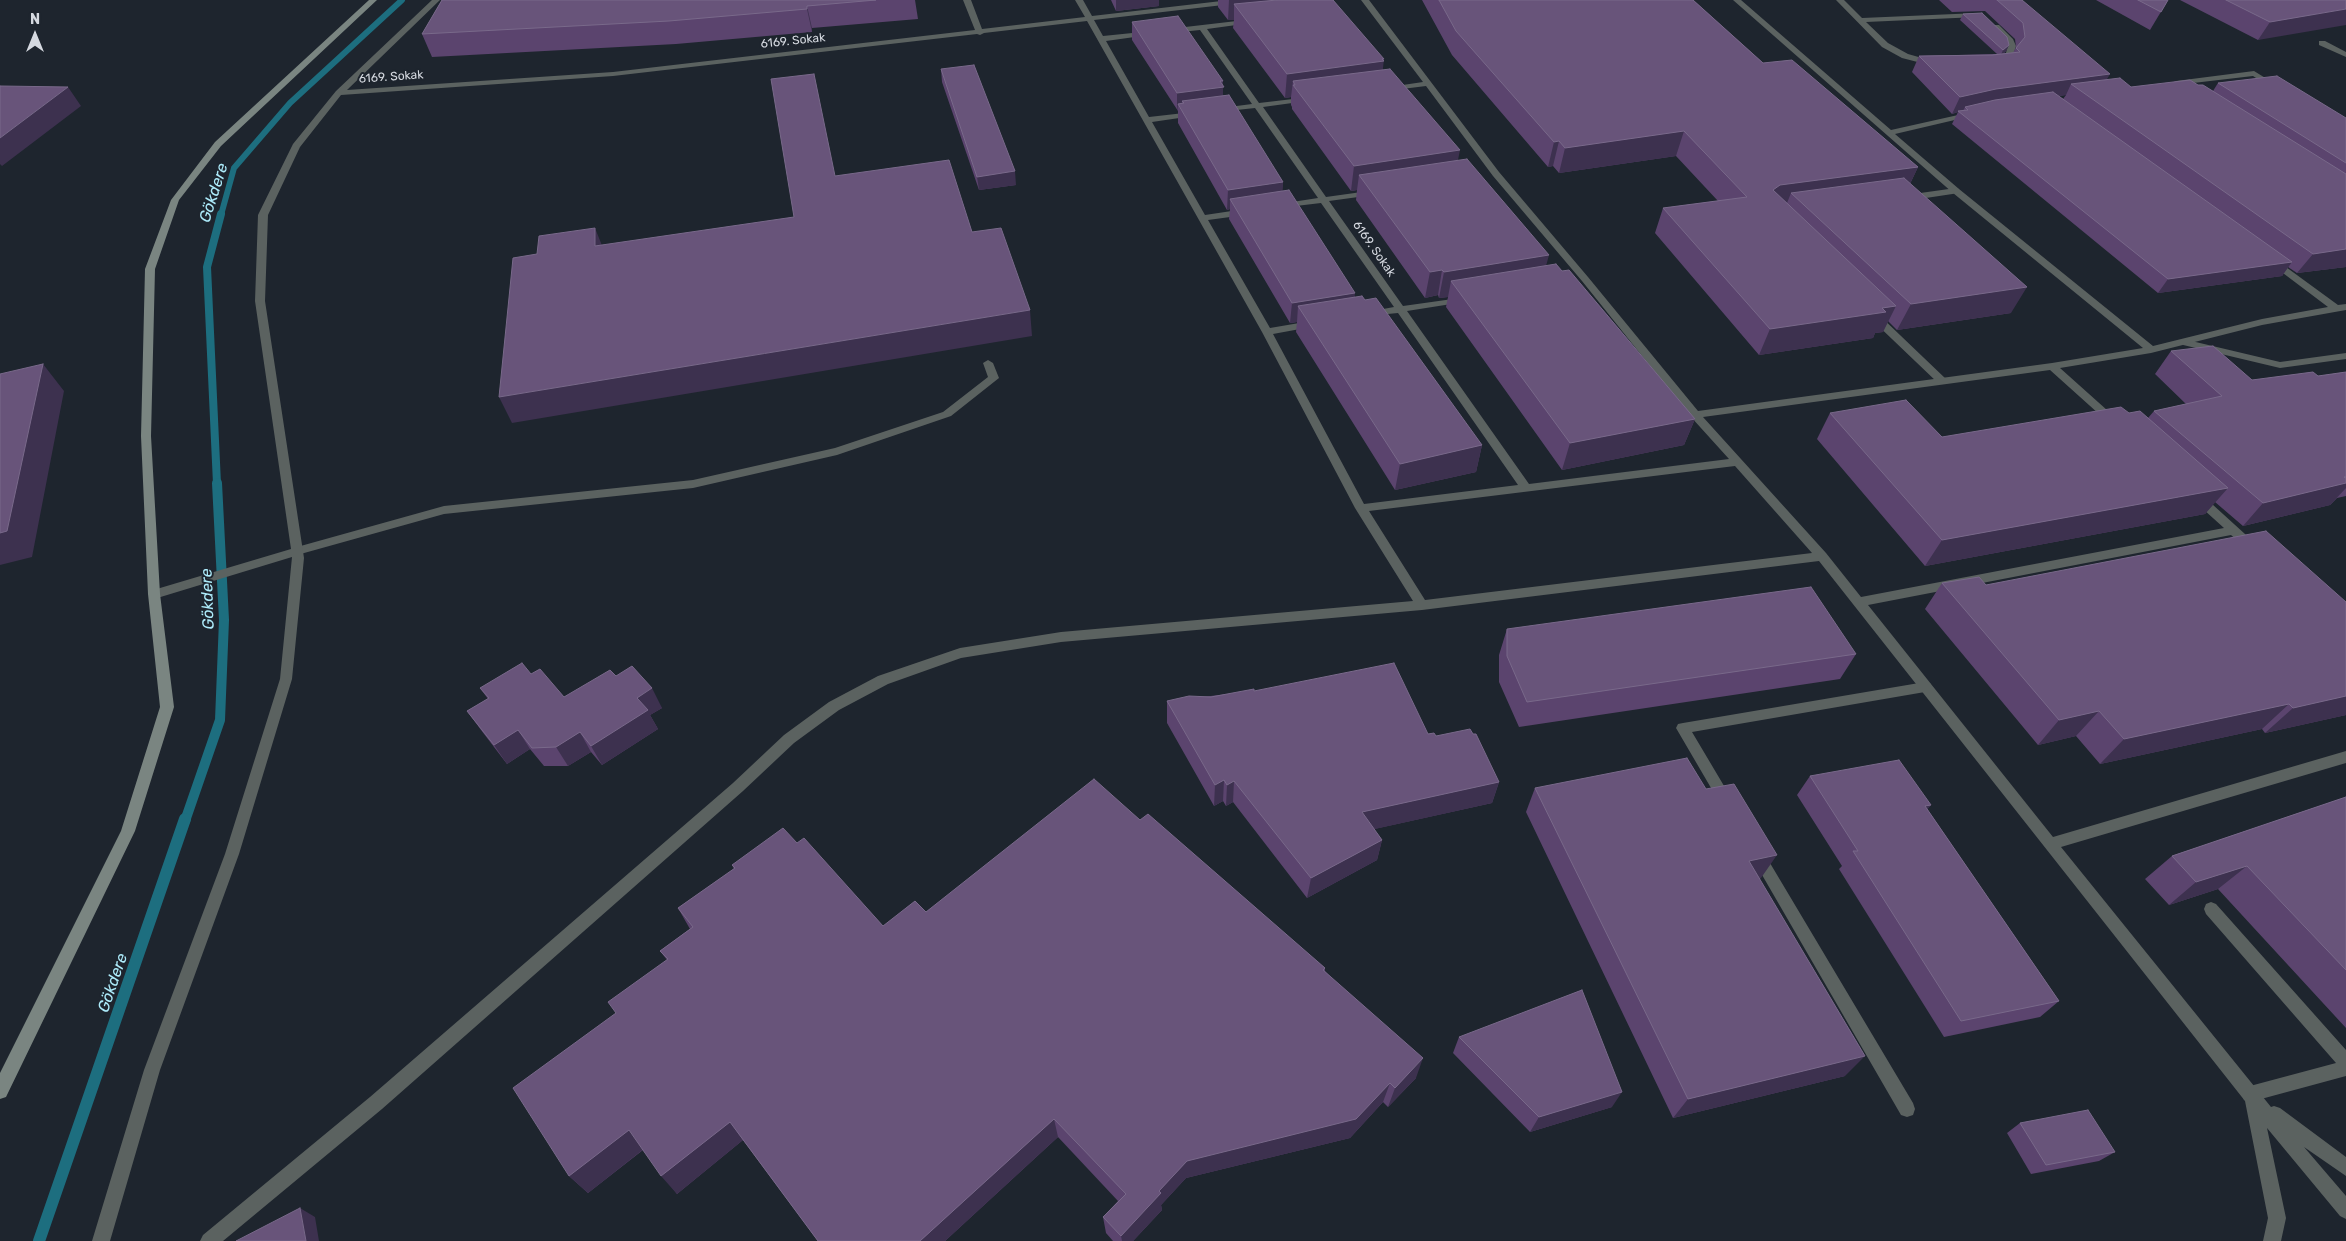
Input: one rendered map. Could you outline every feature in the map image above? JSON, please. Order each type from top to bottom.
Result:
[{"type":"main road","points":[[0,1091],[128,831],[166,707],[154,594],[146,436],[150,269],[175,200],[218,144],[373,0]]},
{"type":"street","points":[[101,1241],[152,1070],[232,854],[286,679],[298,558],[260,301],[263,215],[296,146],[339,92],[436,0]]},
{"type":"street","points":[[967,0],[980,33]]},
{"type":"street","points":[[1079,0],[1267,332],[1361,508],[1422,605]]},
{"type":"street","name":"6169. Sokak","points":[[339,92],[613,74],[980,33],[1249,0]]},
{"type":"street","points":[[1365,0],[1491,175],[1695,416],[1822,556],[2251,1096],[2346,1210]]},
{"type":"street","points":[[1737,0],[1956,191],[2151,350]]},
{"type":"street","points":[[1840,0],[1879,39],[1894,50],[1917,60],[1944,66]]},
{"type":"street","points":[[1861,20],[1982,15],[2004,35],[2012,46],[2009,57],[1989,66]]},
{"type":"street","points":[[1166,31],[1260,20]]},
{"type":"street","name":"6169. Sokak","points":[[1202,27],[1259,105],[1525,486]]},
{"type":"street","points":[[1101,39],[1156,32]]},
{"type":"street","points":[[2322,43],[2346,55]]},
{"type":"street","points":[[2178,90],[2170,84],[2254,73],[2288,94]]},
{"type":"street","points":[[1377,90],[1426,84]]},
{"type":"street","points":[[1212,111],[1318,98]]},
{"type":"street","points":[[1888,132],[1979,111]]},
{"type":"street","points":[[1146,120],[1202,112]]},
{"type":"street","points":[[1203,218],[1381,191]]},
{"type":"street","points":[[1897,199],[1956,191]]},
{"type":"street","points":[[2265,257],[2342,308]]},
{"type":"street","points":[[1363,316],[1478,296]]},
{"type":"street","points":[[1863,305],[1942,381]]},
{"type":"street","points":[[1695,416],[2052,366],[2151,350],[2262,322],[2342,308]]},
{"type":"street","points":[[1267,332],[1324,322]]},
{"type":"street","points":[[2184,342],[2280,365],[2346,356]]},
{"type":"street","points":[[154,594],[297,551],[444,510],[693,484],[837,451],[947,414],[994,378],[988,363]]},
{"type":"street","points":[[2052,366],[2125,432]]},
{"type":"street","points":[[1361,508],[1525,486],[1737,462]]},
{"type":"street","points":[[2191,491],[2262,556]]},
{"type":"street","points":[[1858,602],[2234,530]]},
{"type":"street","points":[[209,1241],[383,1097],[723,800],[789,739],[842,702],[883,680],[960,652],[1061,637],[1422,605],[1822,556]]},
{"type":"street","points":[[1733,813],[1684,728],[1925,687]]},
{"type":"street","points":[[2050,844],[2346,757]]},
{"type":"street","points":[[1753,846],[1907,1109]]},
{"type":"street","points":[[2211,909],[2346,1062]]},
{"type":"street","points":[[2251,1096],[2346,1068]]},
{"type":"street","points":[[2251,1096],[2310,1143],[2346,1168]]},
{"type":"street","points":[[2251,1096],[2277,1218],[2272,1241]]},
{"type":"building","points":[[442,0],[876,0],[807,6],[807,9],[669,21],[422,34]]},
{"type":"building","points":[[1277,0],[1333,0],[1384,61],[1287,74],[1234,4]]},
{"type":"building","points":[[1439,0],[1693,0],[1763,63],[1792,60],[1918,167],[1780,185],[1773,190],[1896,306],[1882,308],[1886,312],[1770,329],[1663,208],[1747,197],[1684,131],[1565,148],[1559,141],[1554,142],[1456,31]]},
{"type":"building","points":[[1997,0],[2022,0],[2110,74],[1996,89],[1960,97],[1919,56],[1992,55],[2020,52],[2016,48],[2025,37],[2023,23]]},
{"type":"building","points":[[2138,0],[2168,0],[2161,12]]},
{"type":"building","points":[[2226,0],[2346,0],[2346,9],[2270,22]]},
{"type":"building","points":[[1982,13],[2007,37],[2009,45],[2003,50],[1963,14]]},
{"type":"building","points":[[1178,16],[1223,81],[1220,81],[1224,87],[1177,93],[1132,22]]},
{"type":"building","points":[[974,65],[1015,171],[977,177],[941,69]]},
{"type":"building","points":[[1390,69],[1460,150],[1354,166],[1293,85],[1295,85],[1293,81]]},
{"type":"building","points":[[814,74],[835,176],[949,160],[972,232],[1001,228],[1030,310],[499,397],[513,258],[537,254],[539,236],[595,228],[595,246],[794,217],[771,79]]},
{"type":"building","points":[[2277,76],[2346,118],[2346,163],[2218,83]]},
{"type":"building","points":[[2120,78],[2131,87],[2190,80],[2198,85],[2203,85],[2346,174],[2346,249],[2313,254],[2071,84]]},
{"type":"building","points":[[1,86],[68,87],[0,138]]},
{"type":"building","points":[[2053,92],[2292,262],[2168,279],[1958,111],[1968,110],[1965,107],[1995,100]]},
{"type":"building","points":[[1229,95],[1283,182],[1228,190],[1178,104],[1184,103],[1182,101]]},
{"type":"building","points":[[1467,159],[1549,255],[1444,272],[1442,270],[1430,272],[1359,175]]},
{"type":"building","points":[[1904,178],[2027,287],[1911,304],[1791,193]]},
{"type":"building","points":[[1289,190],[1355,293],[1292,303],[1230,199]]},
{"type":"building","points":[[1556,264],[1562,271],[1569,270],[1695,419],[1570,443],[1451,281]]},
{"type":"building","points":[[1362,296],[1365,300],[1376,298],[1482,445],[1400,464],[1298,306]]},
{"type":"building","points":[[2213,346],[2252,380],[2313,372],[2318,376],[2346,372],[2346,477],[2344,477],[2346,478],[2346,483],[2263,503],[2154,411],[2222,396],[2171,351]]},
{"type":"building","points":[[43,364],[7,531],[0,533],[0,374]]},
{"type":"building","points":[[1906,400],[1942,437],[2121,407],[2129,413],[2140,411],[2228,488],[1942,540],[1830,413]]},
{"type":"building","points":[[2266,531],[2346,602],[2346,696],[2293,708],[2289,704],[2124,739],[2099,711],[2059,720],[1942,583],[1979,577],[1986,585]]},
{"type":"building","points":[[1811,587],[1856,654],[1527,702],[1507,656],[1507,629]]},
{"type":"building","points":[[522,663],[531,674],[540,669],[564,697],[610,670],[616,676],[632,666],[652,688],[637,698],[648,710],[591,746],[580,732],[556,747],[532,748],[518,730],[494,745],[467,711],[489,698],[480,688]]},
{"type":"building","points":[[1394,663],[1428,734],[1434,733],[1436,736],[1470,729],[1473,734],[1476,734],[1499,782],[1362,812],[1382,840],[1311,878],[1234,781],[1227,785],[1224,780],[1215,785],[1167,701],[1189,696],[1211,697],[1254,689],[1254,691]]},
{"type":"building","points":[[1687,758],[1706,789],[1734,784],[1777,855],[1749,861],[1865,1056],[1688,1099],[1535,788]]},
{"type":"building","points":[[1899,760],[1931,805],[1925,806],[2059,1001],[1961,1021],[1853,851],[1858,851],[1810,776]]},
{"type":"building","points":[[1094,779],[1140,820],[1148,814],[1325,968],[1323,970],[1423,1058],[1395,1088],[1390,1083],[1356,1119],[1187,1161],[1159,1191],[1161,1193],[1121,1236],[1103,1217],[1126,1194],[1054,1119],[920,1241],[818,1241],[730,1122],[661,1176],[629,1130],[569,1176],[513,1088],[616,1013],[608,1002],[668,959],[660,951],[693,927],[678,908],[735,868],[732,865],[783,828],[797,843],[804,838],[883,926],[915,901],[926,912]]},
{"type":"building","points":[[2346,797],[2346,970],[2247,866],[2196,882],[2172,856]]},
{"type":"building","points":[[1582,990],[1622,1092],[1539,1117],[1459,1037]]},
{"type":"building","points":[[2088,1110],[2115,1152],[2046,1165],[2020,1123]]},
{"type":"building","points":[[300,1208],[306,1241],[236,1241]]},
{"type":"waterway","name":"Gökdere","points":[[221,215],[234,168],[290,103],[402,0]]},
{"type":"waterway","name":"Gökdere","points":[[217,484],[207,267],[221,214]]},
{"type":"waterway","name":"Gökdere","points":[[185,821],[220,720],[224,620],[217,483]]},
{"type":"waterway","name":"Gökdere","points":[[39,1241],[185,819]]}]
